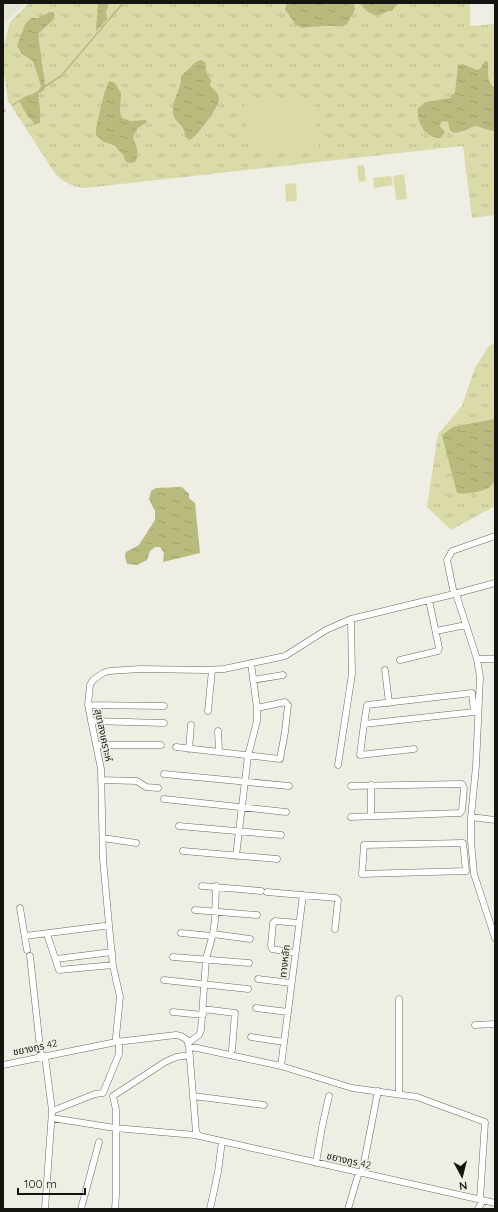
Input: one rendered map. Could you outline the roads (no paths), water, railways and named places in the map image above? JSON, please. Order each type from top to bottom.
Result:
[{"type":"street","points":[[495,536],[452,551],[447,560],[455,594],[477,658],[480,677],[476,766],[471,817],[472,856],[474,874],[495,938]]},
{"type":"street","name":"สุขาสงเคราะห์","points":[[52,1111],[95,1094],[103,1093],[119,1054],[118,1041],[116,1037],[120,1000],[113,964],[103,859],[101,769],[88,705],[90,685],[93,680],[102,673],[109,671],[140,669],[224,669],[285,656],[326,630],[350,619],[495,583]]},
{"type":"street","points":[[400,660],[438,651],[439,648],[436,631],[429,600]]},
{"type":"street","points":[[338,765],[352,674],[350,619]]},
{"type":"street","points":[[436,631],[466,625]]},
{"type":"street","points":[[477,658],[495,659]]},
{"type":"street","points":[[236,856],[244,781],[248,756],[257,721],[257,708],[251,663]]},
{"type":"street","points":[[208,711],[212,670]]},
{"type":"street","points":[[385,670],[389,703]]},
{"type":"street","points":[[253,680],[283,675]]},
{"type":"street","points":[[364,724],[474,712],[472,693],[367,705],[364,724],[360,755],[414,749]]},
{"type":"street","points":[[472,701],[480,700]]},
{"type":"street","points":[[176,747],[280,759],[288,706],[285,702],[257,708]]},
{"type":"street","points":[[88,705],[164,706]]},
{"type":"street","points":[[91,721],[164,723]]},
{"type":"street","points":[[188,749],[191,725]]},
{"type":"street","points":[[218,731],[219,752]]},
{"type":"street","points":[[96,745],[161,745]]},
{"type":"street","points":[[164,774],[289,786]]},
{"type":"street","points":[[101,780],[137,781],[146,787],[158,788]]},
{"type":"street","points":[[351,786],[459,784],[463,786],[462,810],[460,813],[351,816]]},
{"type":"street","points":[[370,785],[372,816]]},
{"type":"street","points":[[463,796],[473,796]]},
{"type":"street","points":[[164,799],[286,812]]},
{"type":"street","points":[[471,817],[495,820]]},
{"type":"street","points":[[179,826],[281,835]]},
{"type":"street","points":[[103,838],[136,843]]},
{"type":"street","points":[[463,843],[464,857],[466,871],[362,874],[364,845],[463,843]]},
{"type":"street","points":[[183,851],[277,860]]},
{"type":"street","points":[[464,857],[472,856]]},
{"type":"street","points":[[202,886],[216,886],[337,898],[335,929]]},
{"type":"street","points":[[199,1136],[196,1132],[189,1045],[199,1035],[201,1030],[203,985],[206,959],[214,920],[216,886]]},
{"type":"street","name":"ทางหลัก","points":[[281,1066],[303,895]]},
{"type":"street","points":[[20,908],[52,1111],[45,1209]]},
{"type":"street","points":[[195,910],[257,915]]},
{"type":"street","points":[[295,953],[272,949],[273,923],[275,920],[299,923]]},
{"type":"street","points":[[25,936],[104,926]]},
{"type":"street","points":[[181,933],[250,939]]},
{"type":"street","points":[[47,934],[59,970],[113,964]]},
{"type":"street","points":[[56,959],[112,952]]},
{"type":"street","points":[[97,954],[98,966]]},
{"type":"street","points":[[173,957],[249,963]]},
{"type":"street","points":[[258,979],[291,983]]},
{"type":"street","points":[[164,980],[248,989]]},
{"type":"street","points":[[399,999],[399,1093]]},
{"type":"street","points":[[256,1008],[288,1012]]},
{"type":"street","points":[[173,1012],[235,1013],[232,1050]]},
{"type":"street","points":[[475,1025],[495,1024]]},
{"type":"street","name":"ชยางกูร 42","points":[[3,1065],[118,1041],[176,1035],[184,1037],[189,1045],[197,1048],[281,1066],[341,1085],[399,1093],[427,1099],[485,1122],[482,1200]]},
{"type":"street","points":[[251,1037],[284,1042]]},
{"type":"street","points":[[115,1209],[116,1110],[112,1096],[165,1062],[176,1057],[190,1055]]},
{"type":"street","points":[[348,1209],[361,1172],[378,1091]]},
{"type":"street","points":[[193,1096],[264,1105]]},
{"type":"street","points":[[316,1163],[329,1096]]},
{"type":"street","name":"ชยางกูร 42","points":[[52,1118],[115,1128],[199,1136],[495,1203]]},
{"type":"street","points":[[210,1209],[218,1172],[222,1141]]},
{"type":"street","points":[[81,1209],[99,1142]]},
{"type":"street","points":[[478,1209],[482,1200]]},
{"type":"water","points":[[98,3],[109,3],[106,12],[107,19],[96,31]]},
{"type":"water","points":[[287,3],[354,3],[355,9],[347,24],[341,26],[317,26],[302,28],[296,25],[285,9]]},
{"type":"water","points":[[360,3],[398,3],[392,11],[387,11],[380,15],[376,15],[366,10]]},
{"type":"water","points":[[53,12],[55,15],[53,20],[38,34],[45,85],[44,90],[38,94],[40,123],[34,125],[19,101],[24,97],[37,92],[41,86],[33,61],[22,54],[17,46],[25,24],[31,18],[38,18]]},
{"type":"water","points":[[201,60],[205,62],[207,74],[211,80],[210,86],[217,93],[219,99],[207,121],[190,140],[185,137],[184,130],[174,116],[173,108],[181,81],[181,76],[196,62]]},
{"type":"water","points":[[485,61],[488,62],[490,83],[495,88],[495,131],[474,126],[456,133],[451,131],[448,122],[444,121],[440,124],[440,127],[445,132],[441,138],[430,135],[426,132],[418,119],[418,108],[426,102],[450,98],[455,92],[458,66],[462,64],[477,70],[480,69]]},
{"type":"water","points":[[109,81],[115,83],[121,93],[120,112],[122,118],[131,121],[146,120],[147,122],[138,128],[133,136],[138,152],[135,162],[126,162],[123,155],[114,145],[102,141],[96,135],[96,128],[104,94]]},
{"type":"water","points":[[495,419],[495,481],[490,487],[483,490],[469,493],[457,493],[442,435],[453,427]]},
{"type":"water","points":[[182,487],[189,494],[189,498],[195,503],[200,553],[163,562],[164,553],[160,547],[155,547],[150,551],[147,560],[137,565],[127,564],[125,556],[126,552],[139,545],[155,520],[155,511],[149,499],[151,491],[156,488]]},
{"type":"waterway","points":[[44,87],[61,76],[123,3]]},
{"type":"waterway","points":[[13,105],[19,101]]}]
